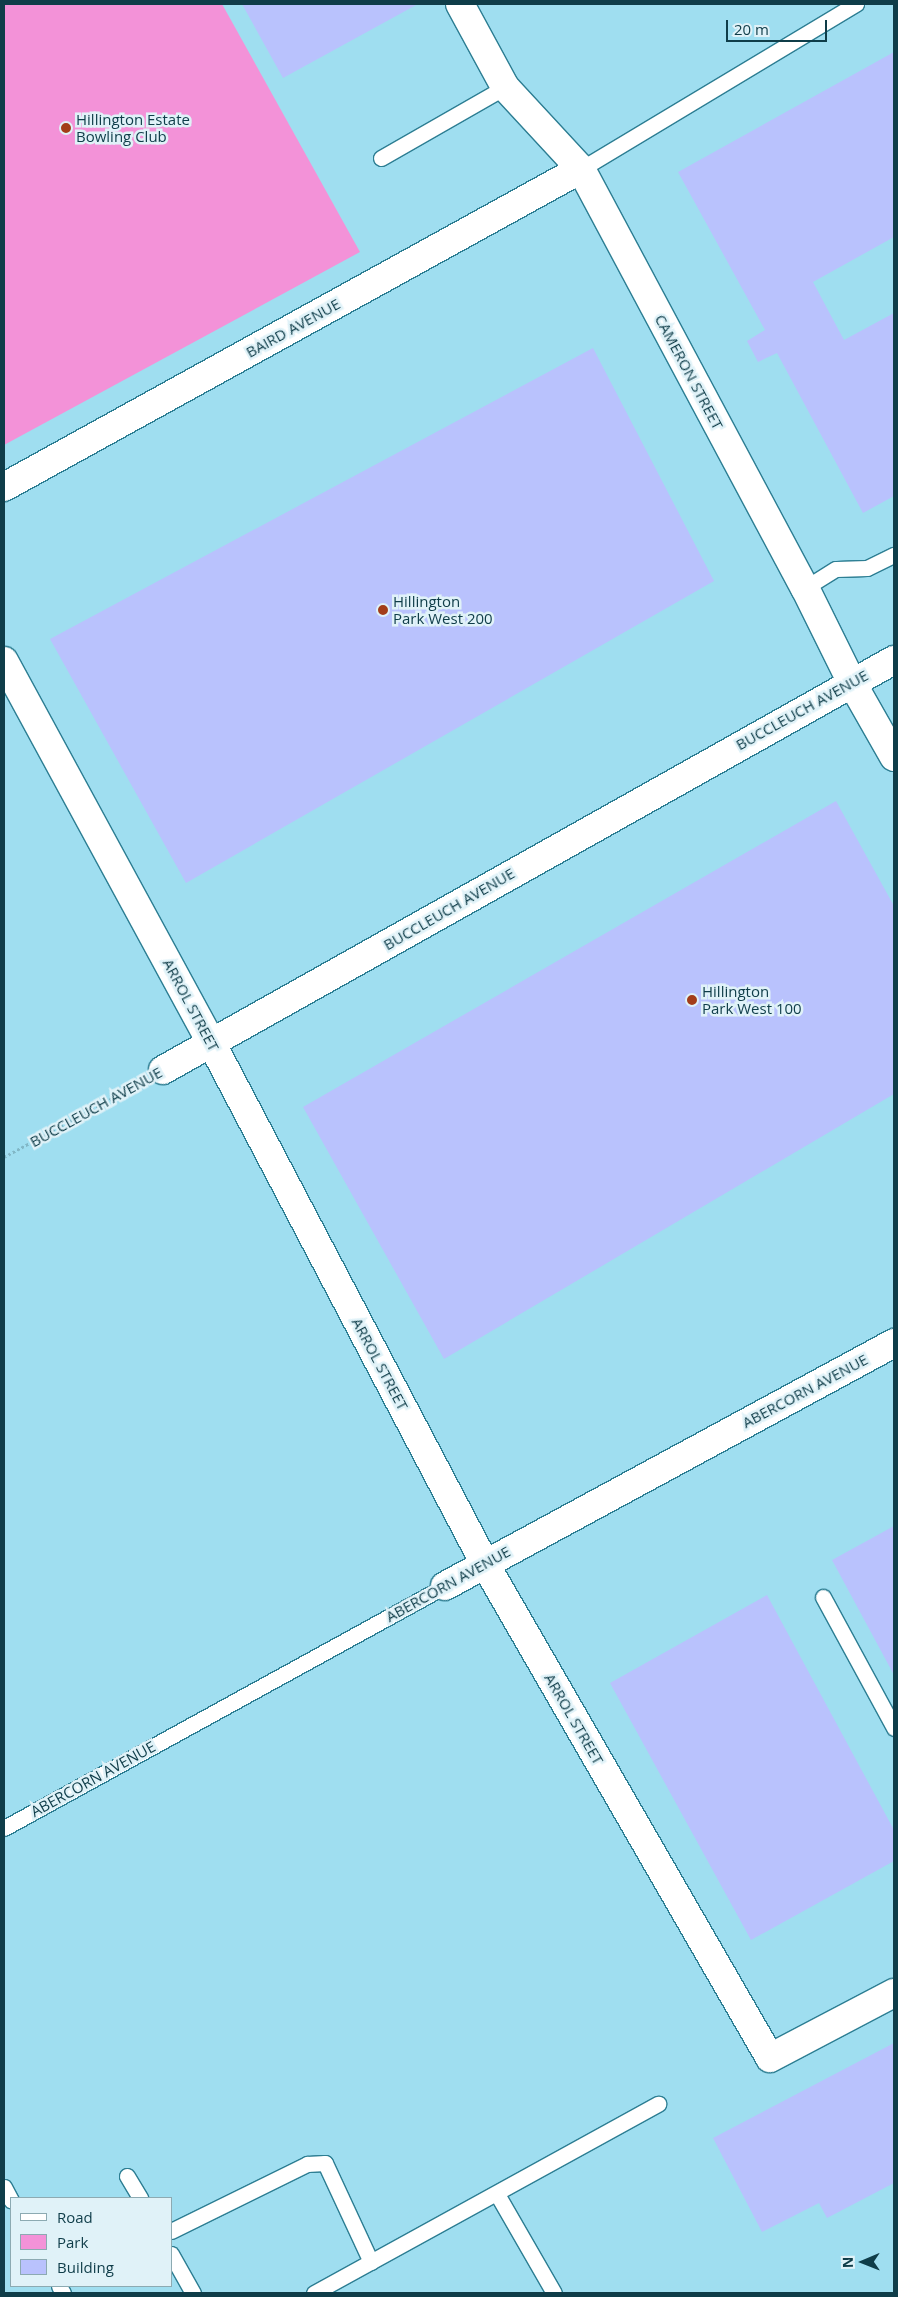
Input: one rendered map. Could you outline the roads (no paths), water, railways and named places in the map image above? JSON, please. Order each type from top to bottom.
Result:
[{"type":"street","name":"CAMERON STREET","points":[[460,4],[505,87],[581,169],[805,588],[852,683],[894,757]]},
{"type":"street","name":"BAIRD AVENUE","points":[[4,487],[581,169]]},
{"type":"street","name":"BUCCLEUCH AVENUE","points":[[163,1070],[894,660]]},
{"type":"street","name":"ARROL STREET","points":[[4,661],[212,1044],[485,1564],[770,2058],[894,1993]]},
{"type":"street","name":"ABERCORN AVENUE","points":[[445,1586],[894,1343]]},
{"type":"lane","points":[[581,169],[856,4]]},
{"type":"lane","points":[[380,158],[505,87]]},
{"type":"lane","points":[[805,588],[836,569],[867,568],[894,555]]},
{"type":"lane","name":"ABERCORN AVENUE","points":[[4,1828],[445,1586]]},
{"type":"lane","points":[[823,1597],[894,1728]]},
{"type":"lane","points":[[314,2293],[658,2104]]},
{"type":"lane","points":[[172,2231],[307,2164],[325,2163],[371,2262]]},
{"type":"lane","points":[[127,2176],[139,2197]]},
{"type":"lane","points":[[4,2187],[10,2198]]},
{"type":"lane","points":[[497,2194],[554,2293]]},
{"type":"lane","points":[[172,2256],[193,2293]]},
{"type":"place","name":"Hillington Estate Bowling Club","points":[[66,128]]},
{"type":"place","name":"Hillington Park West 200","points":[[383,610]]},
{"type":"place","name":"Hillington Park West 100","points":[[692,1000]]}]
